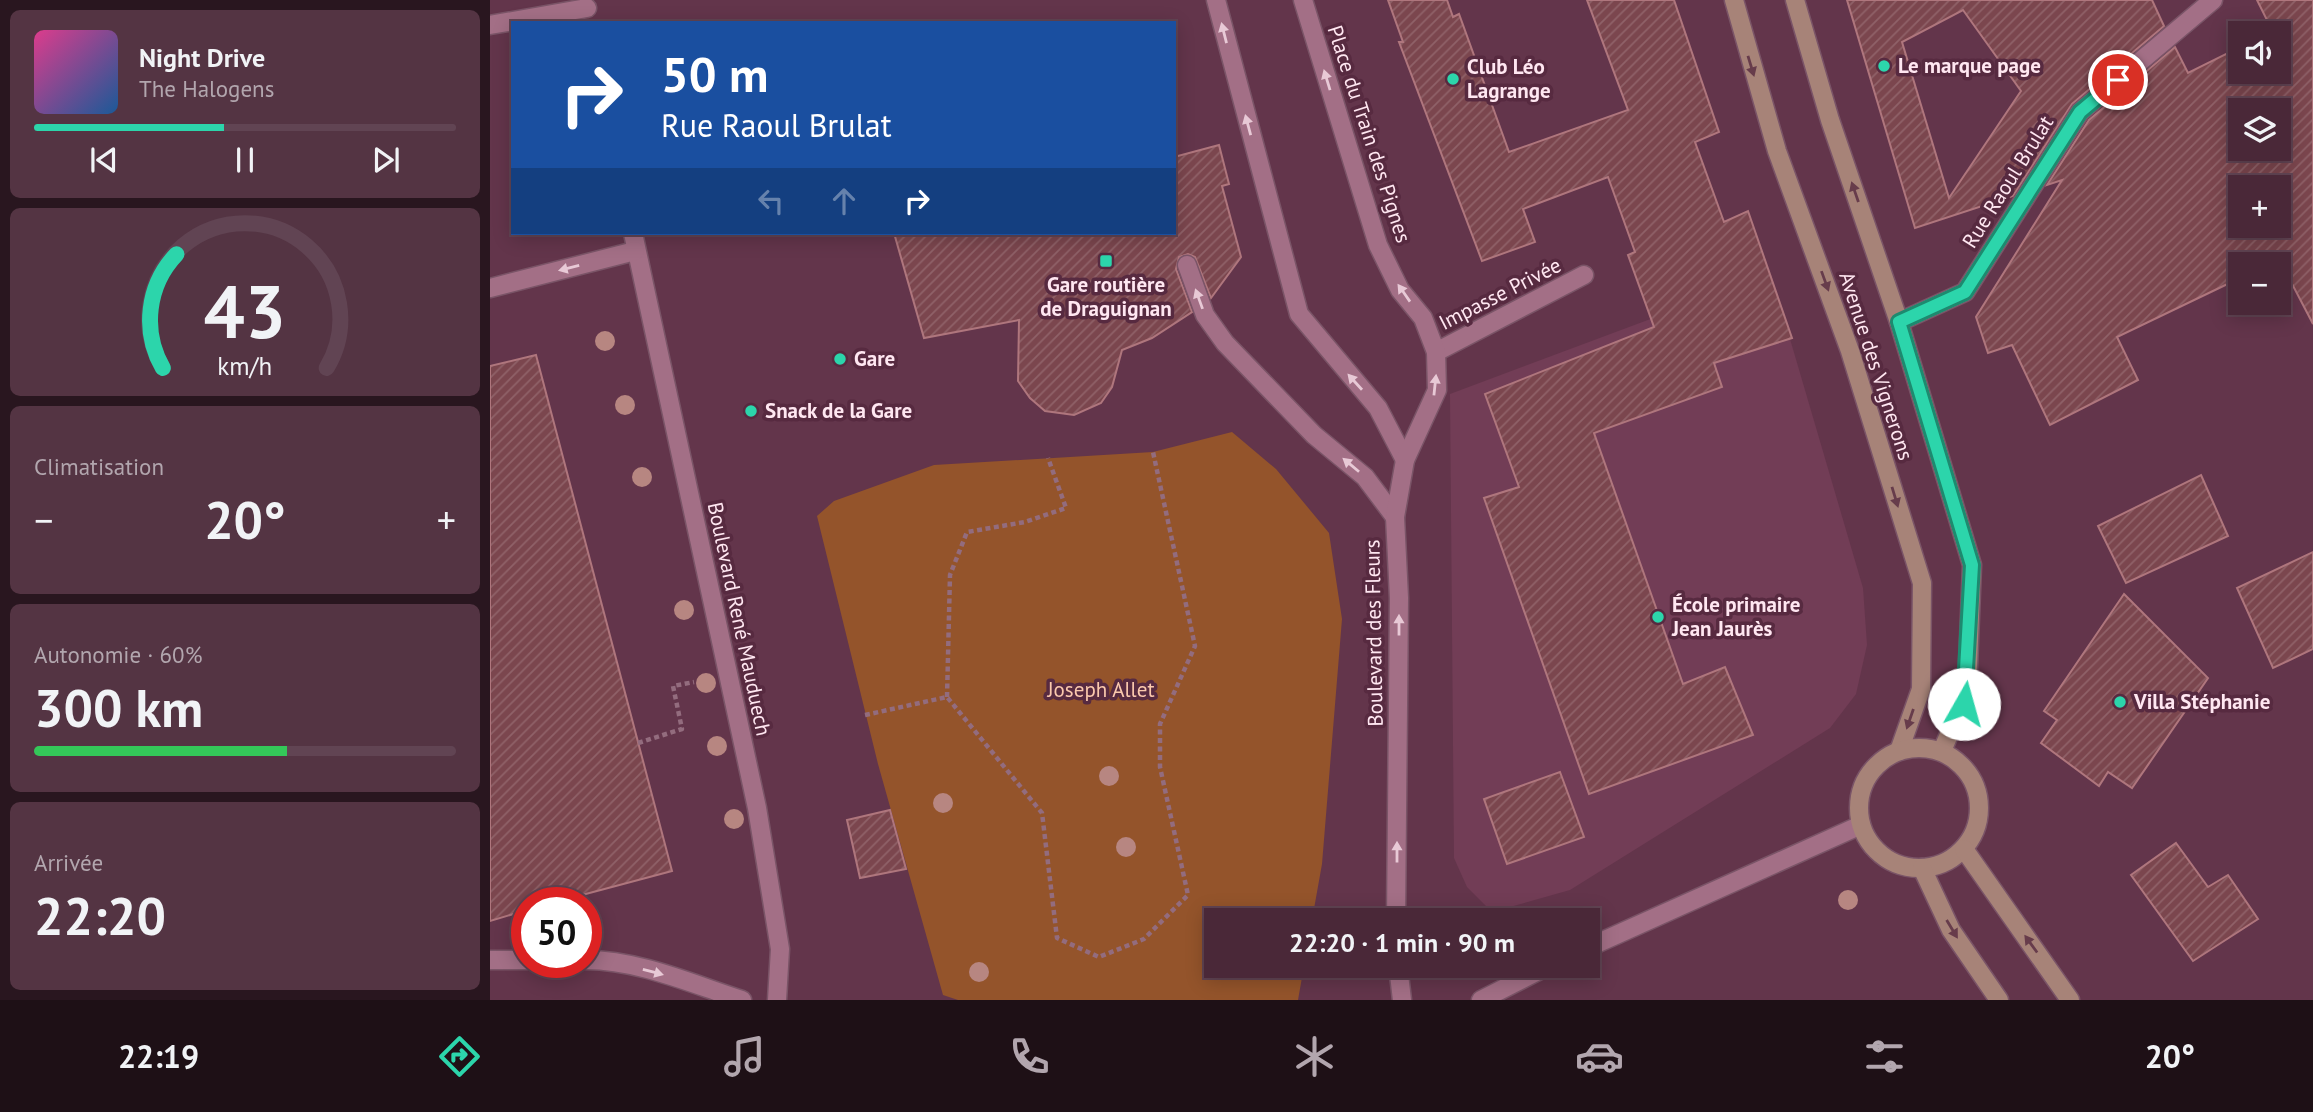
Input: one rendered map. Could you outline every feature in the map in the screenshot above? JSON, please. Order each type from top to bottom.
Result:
[{"type":"main road","name":"Avenue des Vignerons","points":[[1734,0],[1777,151],[1850,351],[1922,583],[1921,689],[1899,751]]},
{"type":"main road","name":"Avenue des Vignerons","points":[[1795,0],[1830,120],[1899,322],[1972,565],[1967,692],[1942,751]]},
{"type":"main road","points":[[1921,747],[1942,751],[1958,762],[1971,776],[1978,795],[1979,814],[1975,833],[1964,849],[1938,865],[1922,868],[1902,866],[1884,857],[1870,842],[1861,824],[1859,802],[1866,780],[1879,762],[1899,751],[1921,747]]},
{"type":"main road","points":[[1964,849],[2070,1000]]},
{"type":"main road","points":[[1922,868],[1951,930],[1999,1000]]},
{"type":"street","points":[[1216,0],[1299,314],[1378,408],[1405,460]]},
{"type":"street","name":"Place du Train des Pignes","points":[[1303,0],[1378,245],[1400,290],[1423,318],[1436,352]]},
{"type":"street","name":"Rue Raoul Brulat","points":[[1899,322],[1965,292],[2080,112],[2213,0]]},
{"type":"street","points":[[490,24],[587,10]]},
{"type":"street","points":[[490,288],[634,242]]},
{"type":"street","name":"Boulevard René Mauduech","points":[[634,242],[757,808],[780,949],[777,1000]]},
{"type":"street","points":[[1187,265],[1205,315],[1225,343],[1314,435],[1364,477],[1395,517]]},
{"type":"street","name":"Impasse Privée","points":[[1436,352],[1584,275]]},
{"type":"street","name":"Boulevard des Fleurs","points":[[1396,908],[1399,598],[1395,517],[1405,460],[1437,390],[1436,352]]},
{"type":"street","points":[[1600,942],[1861,824]]},
{"type":"street","points":[[490,960],[511,960]]},
{"type":"street","points":[[602,960],[656,972],[742,1000]]},
{"type":"street","points":[[1399,978],[1402,1000]]},
{"type":"street","points":[[1481,1000],[1524,978]]},
{"type":"path","points":[[1048,458],[1066,508],[1025,522],[967,532],[950,575],[947,696],[1042,813],[1057,938],[1099,957],[1144,939],[1188,895],[1160,767],[1160,724],[1195,646],[1153,452]]},
{"type":"path","points":[[638,743],[682,729],[673,686],[695,682]]},
{"type":"path","points":[[865,715],[947,696]]},
{"type":"shaded area","name":"École primaire Jean Jaurès","points":[[1771,274],[1863,588],[1867,645],[1856,694],[1830,728],[1570,890],[1506,908],[1488,908],[1467,887],[1454,858],[1450,394]]},
{"type":"green space","name":"Joseph Allet","points":[[1232,432],[1276,469],[1329,533],[1342,619],[1322,864],[1314,908],[1204,908],[1204,978],[1302,978],[1298,1000],[958,1000],[943,995],[878,764],[817,516],[834,501],[934,465],[1153,452]]},
{"type":"building","points":[[1388,0],[1447,0],[1453,17],[1459,14],[1509,152],[1628,110],[1587,0],[1674,0],[1719,132],[1695,142],[1724,222],[1748,211],[1792,338],[1714,363],[1722,387],[1594,433],[1683,684],[1725,667],[1753,735],[1589,794],[1484,498],[1519,487],[1485,394],[1654,327],[1628,255],[1635,252],[1608,177],[1523,209],[1535,242],[1482,261],[1399,42],[1403,42]]},
{"type":"building","points":[[1847,0],[2152,0],[2164,26],[2072,104],[2013,196],[1915,228]],"holes":[[[1963,10],[2021,91],[1949,198],[1902,42]]]},
{"type":"building","points":[[2257,0],[2313,0],[2313,324],[2291,282],[2291,252],[2228,252],[2228,284],[2117,337],[2138,380],[2050,425],[2012,345],[1988,353],[1976,317],[2062,180],[2047,185],[2089,120],[2175,47],[2188,73],[2228,53],[2228,84],[2291,84],[2291,21],[2268,21]]},
{"type":"building","name":"Gare routière de Draguignan","points":[[1219,145],[1229,184],[1222,186],[1241,257],[1211,298],[1195,257],[1188,254],[1179,257],[1176,269],[1192,312],[1152,338],[1122,350],[1112,387],[1101,403],[1074,415],[1045,411],[1030,398],[1018,381],[1019,320],[924,338],[895,235],[1176,235],[1176,156]]},
{"type":"building","points":[[536,355],[672,871],[602,890],[602,887],[511,887],[511,915],[490,921],[490,366]]},
{"type":"building","points":[[2201,475],[2228,536],[2126,583],[2098,526]]},
{"type":"building","points":[[2313,552],[2313,649],[2273,668],[2237,588]]},
{"type":"building","points":[[2124,594],[2208,678],[2132,788],[2108,772],[2099,786],[2041,743],[2057,720],[2044,711]]},
{"type":"building","points":[[1560,772],[1584,837],[1507,864],[1484,799]]},
{"type":"building","points":[[890,810],[906,869],[860,878],[847,820]]},
{"type":"building","points":[[2176,843],[2208,887],[2228,875],[2258,919],[2193,961],[2131,875]]},
{"type":"place","name":"Le marque page","points":[[1884,66]]},
{"type":"place","name":"Club Léo Lagrange","points":[[1453,79]]},
{"type":"place","name":"Gare routière de Draguignan","points":[[1106,261]]},
{"type":"place","name":"Gare","points":[[840,359]]},
{"type":"place","name":"Snack de la Gare","points":[[751,411]]},
{"type":"place","name":"École primaire Jean Jaurès","points":[[1658,617]]},
{"type":"place","name":"Villa Stéphanie","points":[[2120,702]]},
{"type":"route","points":[[1964,704],[1967,692],[1972,565],[1899,322],[1965,292],[2080,112],[2118,80]]}]
